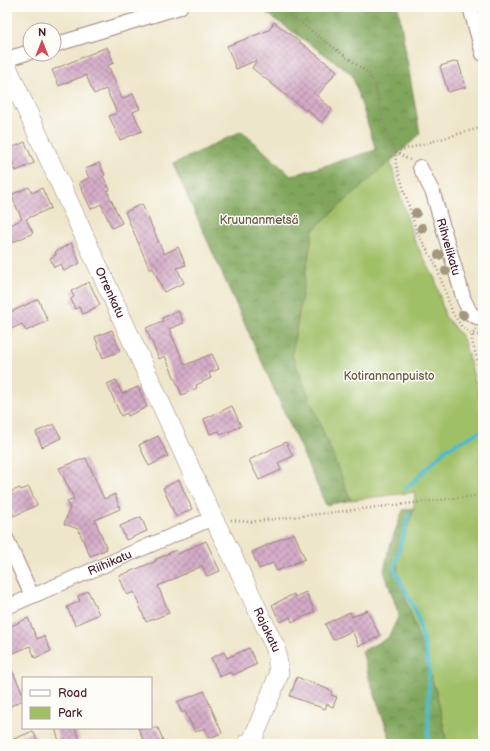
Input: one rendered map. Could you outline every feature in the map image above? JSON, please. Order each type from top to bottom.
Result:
[{"type":"street","points":[[62,43],[180,7]]},
{"type":"street","points":[[470,7],[483,54]]},
{"type":"street","points":[[7,59],[22,54]]},
{"type":"street","name":"Orrenkatu","points":[[7,67],[213,518]]},
{"type":"street","name":"Rihvelikatu","points":[[420,167],[433,193],[464,300],[471,314],[482,320]]},
{"type":"street","name":"Riihikatu","points":[[7,607],[213,518]]},
{"type":"street","name":"Rajakatu","points":[[213,518],[276,649],[279,674],[253,738],[247,744]]},
{"type":"street","points":[[7,540],[32,596]]},
{"type":"path","points":[[279,7],[371,75],[376,88],[383,122],[395,152],[396,164],[417,233],[436,265],[453,314],[462,327],[472,335],[483,335]]},
{"type":"path","points":[[395,152],[483,127]]},
{"type":"path","points":[[395,152],[420,167]]},
{"type":"path","points":[[482,320],[472,335],[472,340],[483,382]]},
{"type":"path","points":[[213,518],[249,522],[483,495]]},
{"type":"green space","name":"Kruunanmetsä","points":[[258,7],[398,7],[420,134],[360,190],[313,230],[292,355],[351,500],[326,505],[173,164],[242,131],[291,176],[376,150],[352,74]]},
{"type":"green space","name":"Kotirannanpuisto","points":[[390,161],[414,240],[435,279],[445,316],[463,338],[483,409],[483,744],[445,744],[446,738],[437,694],[399,578],[397,558],[414,508],[415,492],[351,500],[292,355],[313,230]]},
{"type":"green space","points":[[414,508],[397,558],[437,694],[446,738],[445,744],[392,744],[369,678],[362,651],[388,638],[399,615],[384,571],[389,548],[403,510]]},
{"type":"building","points":[[274,22],[337,71],[317,96],[332,109],[321,122],[307,109],[306,111],[252,68],[257,60],[236,69],[227,46],[269,30]]},
{"type":"building","points":[[107,47],[114,63],[108,65],[122,99],[133,94],[140,109],[133,112],[142,131],[120,140],[109,116],[117,113],[106,89],[94,94],[86,75],[59,86],[52,70]]},
{"type":"building","points":[[458,61],[466,87],[448,92],[440,66]]},
{"type":"building","points":[[25,142],[34,163],[16,171],[7,150]]},
{"type":"building","points":[[99,163],[105,175],[103,176],[110,190],[107,191],[122,223],[112,228],[101,204],[91,209],[79,183],[89,178],[85,169]]},
{"type":"building","points":[[29,187],[32,193],[42,188],[51,208],[26,219],[33,233],[7,245],[7,227],[22,219],[11,195]]},
{"type":"building","points":[[142,204],[164,254],[178,247],[186,265],[177,268],[184,283],[164,292],[153,268],[150,270],[125,212]]},
{"type":"building","points":[[71,243],[80,263],[64,271],[61,264],[54,267],[50,258],[56,255],[55,252]]},
{"type":"building","points":[[89,282],[100,305],[83,314],[79,307],[75,309],[71,299],[74,297],[71,291]]},
{"type":"building","points":[[38,299],[48,321],[26,331],[22,324],[7,331],[7,314]]},
{"type":"building","points":[[178,311],[184,323],[169,329],[185,365],[212,354],[219,369],[209,373],[211,378],[196,385],[197,388],[182,395],[165,356],[159,359],[146,328],[163,321],[162,318]]},
{"type":"building","points":[[112,330],[120,351],[103,358],[95,337]]},
{"type":"building","points":[[116,380],[122,394],[138,387],[147,407],[128,416],[127,413],[121,416],[107,384]]},
{"type":"building","points":[[232,406],[241,426],[221,435],[219,431],[210,434],[204,419]]},
{"type":"building","points":[[54,424],[61,438],[42,447],[36,432]]},
{"type":"building","points":[[158,436],[168,456],[149,466],[139,445]]},
{"type":"building","points":[[286,442],[293,456],[278,463],[281,470],[259,480],[249,460]]},
{"type":"building","points":[[86,458],[104,499],[115,494],[120,509],[95,520],[107,549],[90,556],[78,529],[64,524],[70,508],[67,502],[74,499],[59,468]]},
{"type":"building","points":[[179,480],[192,509],[176,517],[163,488]]},
{"type":"building","points":[[29,487],[37,505],[14,516],[7,497],[12,495],[10,492],[20,488],[21,490]]},
{"type":"building","points":[[141,517],[147,531],[126,540],[120,526]]},
{"type":"building","points":[[294,533],[305,559],[277,571],[273,563],[259,569],[252,552]]},
{"type":"building","points":[[206,541],[220,571],[207,576],[202,566],[158,586],[169,613],[146,622],[134,592],[127,595],[119,576],[156,561],[155,560],[176,550],[178,554]]},
{"type":"building","points":[[88,591],[99,614],[75,625],[67,607],[80,601],[78,596]]},
{"type":"building","points":[[306,592],[315,612],[292,622],[290,617],[280,622],[272,605],[294,594],[295,597]]},
{"type":"building","points":[[367,610],[380,636],[359,646],[352,631],[333,640],[325,624],[350,612],[352,617]]},
{"type":"building","points":[[28,618],[37,639],[44,636],[51,651],[35,658],[30,646],[7,656],[7,628]]},
{"type":"building","points":[[249,648],[257,664],[233,675],[231,672],[220,677],[211,658],[224,652],[227,658]]},
{"type":"building","points":[[7,659],[22,692],[22,700],[7,708]]},
{"type":"building","points":[[297,677],[332,691],[331,695],[337,697],[333,707],[327,704],[325,709],[290,696]]},
{"type":"building","points":[[204,691],[222,733],[209,738],[205,728],[195,732],[185,711],[182,713],[177,702]]},
{"type":"building","points":[[158,728],[163,740],[154,744],[145,744],[138,729]]},
{"type":"building","points":[[55,729],[75,729],[80,740],[69,744],[60,744]]},
{"type":"building","points":[[33,731],[39,744],[7,744],[7,742]]},
{"type":"waterway","points":[[406,489],[446,449],[479,432]]},
{"type":"waterway","points":[[409,515],[394,568],[417,614],[429,668],[428,744]]}]
